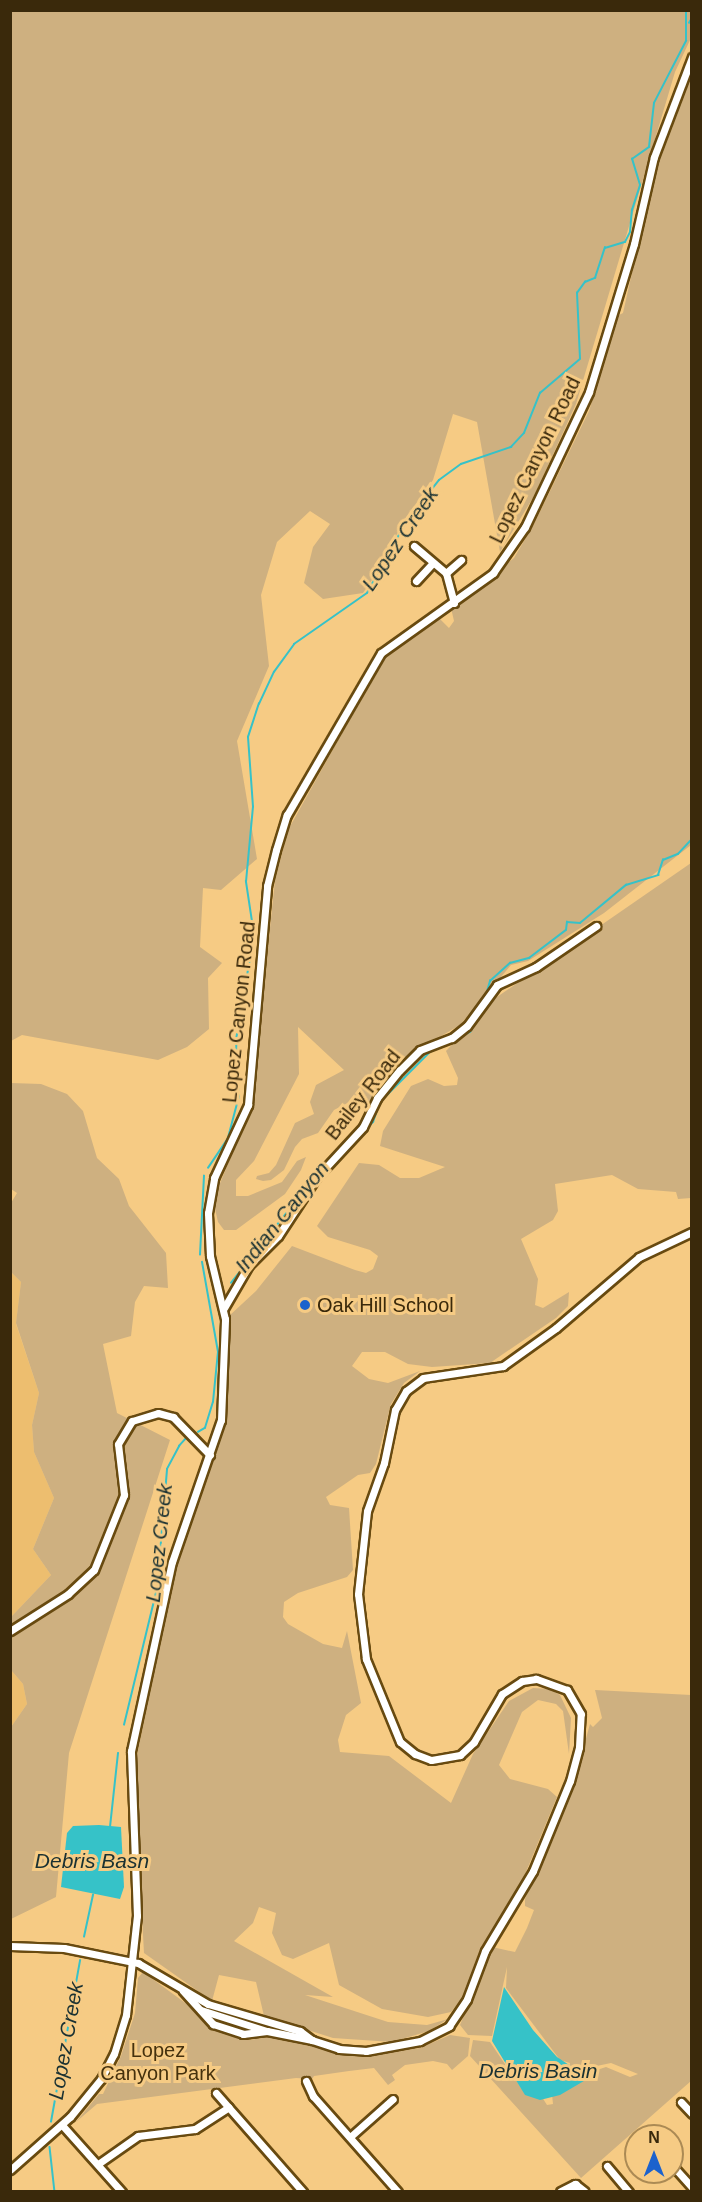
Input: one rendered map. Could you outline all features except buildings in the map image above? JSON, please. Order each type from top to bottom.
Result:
[{"type":"street","name":"Lopez Canyon Road","points":[[10,2170],[62,2125],[95,2087],[114,2054],[126,2014],[134,1961],[137,1897],[131,1751],[172,1562],[210,1455],[224,1404],[224,1308],[210,1256],[210,1196],[248,1105],[267,886],[287,815],[381,653],[493,573],[513,549],[590,392],[634,244],[654,157],[692,57]]},
{"type":"street","points":[[414,546],[432,564],[446,573],[454,603]]},
{"type":"street","points":[[446,573],[461,560]]},
{"type":"street","points":[[416,581],[432,564]]},
{"type":"street","name":"Bailey Road","points":[[224,1308],[245,1269],[278,1236],[316,1178],[363,1127],[377,1098],[400,1070],[420,1050],[452,1038],[467,1026],[497,985],[536,967],[596,926]]},
{"type":"street","points":[[201,2010],[267,2031],[312,2040],[339,2049],[366,2050],[420,2041],[449,2026],[467,1999],[485,1951],[524,1890],[570,1782],[579,1747],[580,1714],[577,1704],[558,1684],[536,1678],[510,1687],[468,1750],[450,1759],[423,1758],[407,1749],[396,1734],[366,1659],[358,1594],[367,1511],[384,1463],[400,1399],[423,1378],[503,1366],[556,1328],[639,1257],[692,1232]]},
{"type":"street","points":[[10,1631],[68,1594],[94,1570],[124,1495],[118,1444],[132,1421],[158,1413],[174,1417],[210,1455]]},
{"type":"street","points":[[10,1946],[42,1945],[134,1961],[153,1969],[183,1991],[213,2006],[300,2031],[312,2040]]},
{"type":"street","points":[[183,1991],[209,2022],[250,2035],[267,2031]]},
{"type":"street","points":[[306,2081],[313,2096],[398,2192]]},
{"type":"street","points":[[216,2093],[303,2192]]},
{"type":"street","points":[[350,2137],[393,2099]]},
{"type":"street","points":[[681,2102],[692,2114]]},
{"type":"street","points":[[98,2164],[138,2136],[195,2128],[229,2107]]},
{"type":"street","points":[[62,2125],[122,2192]]},
{"type":"street","points":[[607,2166],[629,2192]]},
{"type":"street","points":[[561,2192],[575,2185],[581,2190]]},
{"type":"shaded area","points":[[11,1272],[21,1282],[16,1324],[39,1393],[32,1425],[34,1452],[54,1498],[33,1549],[51,1575],[11,1617]]},
{"type":"shaded area","points":[[11,1670],[23,1684],[27,1704],[11,1727]]},
{"type":"green space","points":[[11,10],[691,11],[691,38],[675,72],[576,404],[534,496],[500,552],[477,422],[453,414],[433,480],[402,523],[385,561],[363,593],[323,599],[304,583],[313,547],[330,524],[310,511],[277,542],[261,595],[269,666],[237,741],[257,859],[221,890],[203,888],[200,947],[222,963],[208,978],[209,1029],[187,1047],[158,1060],[22,1035],[11,1041]]},
{"type":"green space","points":[[691,64],[691,845],[604,913],[528,961],[511,965],[460,1025],[407,1056],[381,1085],[367,1108],[355,1099],[334,1110],[318,1133],[302,1139],[295,1147],[284,1170],[271,1180],[263,1181],[256,1179],[257,1176],[269,1173],[276,1165],[295,1123],[314,1114],[310,1102],[316,1085],[344,1070],[298,1027],[299,1074],[254,1161],[236,1180],[236,1196],[248,1196],[282,1182],[297,1161],[306,1157],[301,1170],[285,1194],[236,1230],[224,1230],[218,1222],[213,1200],[251,1109],[275,880],[288,830],[384,658],[437,616],[449,628],[454,621],[451,608],[514,558],[534,524],[589,411],[609,346],[613,318],[623,313],[657,161]]},
{"type":"green space","points":[[691,863],[691,1198],[678,1199],[676,1192],[638,1189],[612,1175],[555,1184],[558,1211],[553,1220],[521,1239],[538,1279],[535,1305],[543,1308],[569,1292],[568,1306],[556,1318],[490,1363],[432,1367],[408,1364],[385,1352],[362,1352],[352,1366],[369,1379],[388,1383],[420,1371],[404,1383],[391,1404],[376,1464],[370,1473],[358,1475],[326,1497],[330,1505],[349,1508],[353,1570],[347,1577],[298,1593],[284,1602],[283,1617],[288,1624],[323,1644],[342,1648],[347,1631],[361,1703],[346,1715],[338,1740],[340,1752],[389,1756],[451,1803],[473,1754],[509,1701],[533,1688],[550,1689],[560,1695],[571,1718],[569,1754],[563,1711],[556,1704],[538,1700],[522,1712],[499,1765],[510,1779],[548,1789],[557,1797],[521,1884],[478,1955],[463,1997],[451,2012],[428,2017],[382,2009],[339,1985],[329,1943],[293,1959],[282,1955],[272,1933],[276,1913],[259,1907],[253,1923],[234,1941],[333,1997],[305,1995],[388,2022],[427,2025],[448,2019],[429,2031],[392,2042],[333,2038],[264,2016],[256,1982],[219,1975],[212,2001],[144,1953],[134,1769],[179,1554],[225,1421],[229,1316],[256,1291],[292,1246],[355,1270],[366,1273],[373,1269],[378,1256],[370,1250],[328,1237],[317,1226],[359,1163],[379,1165],[400,1178],[419,1178],[445,1167],[380,1146],[383,1131],[411,1086],[428,1079],[444,1086],[457,1085],[458,1078],[446,1051],[497,997]]},
{"type":"green space","points":[[11,1083],[41,1084],[67,1094],[83,1111],[97,1158],[119,1179],[129,1206],[166,1253],[168,1288],[144,1286],[135,1302],[131,1336],[103,1344],[117,1413],[170,1440],[69,1753],[56,1897],[11,1919],[11,1727],[27,1704],[23,1684],[11,1670],[11,1617],[51,1575],[33,1549],[54,1498],[34,1452],[32,1425],[39,1393],[16,1323],[21,1282],[11,1272],[11,1203],[17,1193],[11,1189]]},
{"type":"green space","points":[[595,1690],[691,1695],[691,2081],[642,2124],[624,2124],[624,2140],[581,2178],[470,2056],[473,2040],[490,2042],[522,2089],[540,2094],[547,2105],[553,2104],[551,2085],[606,2067],[630,2077],[638,2074],[611,2063],[568,2072],[570,2063],[560,2060],[506,1988],[507,1967],[492,2036],[468,2035],[460,2025],[492,1947],[515,1952],[527,1928],[534,1910],[525,1906],[525,1899],[571,1793],[590,1724],[593,1727],[602,1718]]},
{"type":"green space","name":"Lopez Canyon Park","points":[[143,1972],[199,2013],[208,2024],[249,2040],[269,2037],[360,2057],[420,2048],[450,2035],[470,2038],[468,2056],[452,2070],[447,2064],[433,2061],[405,2065],[392,2075],[395,2080],[388,2085],[374,2068],[314,2076],[312,2079],[296,2078],[97,2104],[76,2122],[99,2094],[103,2094],[121,2056],[135,2013],[138,1978]]},
{"type":"water","name":"Debris Basn","points":[[73,1826],[121,1827],[124,1887],[120,1899],[61,1887],[67,1833]]},
{"type":"water","name":"Debris Basin","points":[[504,1987],[533,2030],[557,2057],[589,2078],[560,2095],[540,2100],[525,2095],[492,2041]]},
{"type":"waterway","name":"Lopez Creek","points":[[208,1168],[228,1138],[239,1096],[236,1040],[254,935],[246,882],[253,807],[248,737],[259,704],[274,672],[294,644],[367,593],[406,522],[439,480],[461,464],[511,447],[524,433],[540,393],[580,359],[577,293],[585,282],[595,278],[605,248],[625,242],[630,232],[632,210],[640,185],[632,159],[649,147],[654,103],[686,41],[686,10]]},
{"type":"waterway","points":[[689,23],[692,18]]},
{"type":"waterway","points":[[486,995],[490,981],[510,963],[529,958],[566,930],[567,922],[580,923],[626,885],[658,875],[663,860],[678,854],[692,839]]},
{"type":"waterway","points":[[458,1038],[470,1032],[482,1012]]},
{"type":"waterway","points":[[354,1141],[373,1122],[380,1102],[430,1052],[448,1043]]},
{"type":"waterway","name":"Indian Canyon","points":[[231,1283],[330,1158]]},
{"type":"waterway","name":"Lopez Creek","points":[[200,1255],[204,1176]]},
{"type":"waterway","name":"Lopez Creek","points":[[198,1432],[205,1428],[213,1402],[218,1352],[202,1262]]},
{"type":"waterway","name":"Lopez Creek","points":[[124,1725],[157,1589],[167,1469],[179,1446],[188,1436]]},
{"type":"waterway","name":"Lopez Creek","points":[[110,1827],[118,1753]]},
{"type":"waterway","name":"Lopez Creek","points":[[84,1937],[93,1895]]},
{"type":"waterway","name":"Lopez Creek","points":[[51,2122],[80,1961]]},
{"type":"waterway","name":"Lopez Creek","points":[[50,2147],[55,2192]]},
{"type":"place","name":"Oak Hill School","points":[[305,1305]]}]
